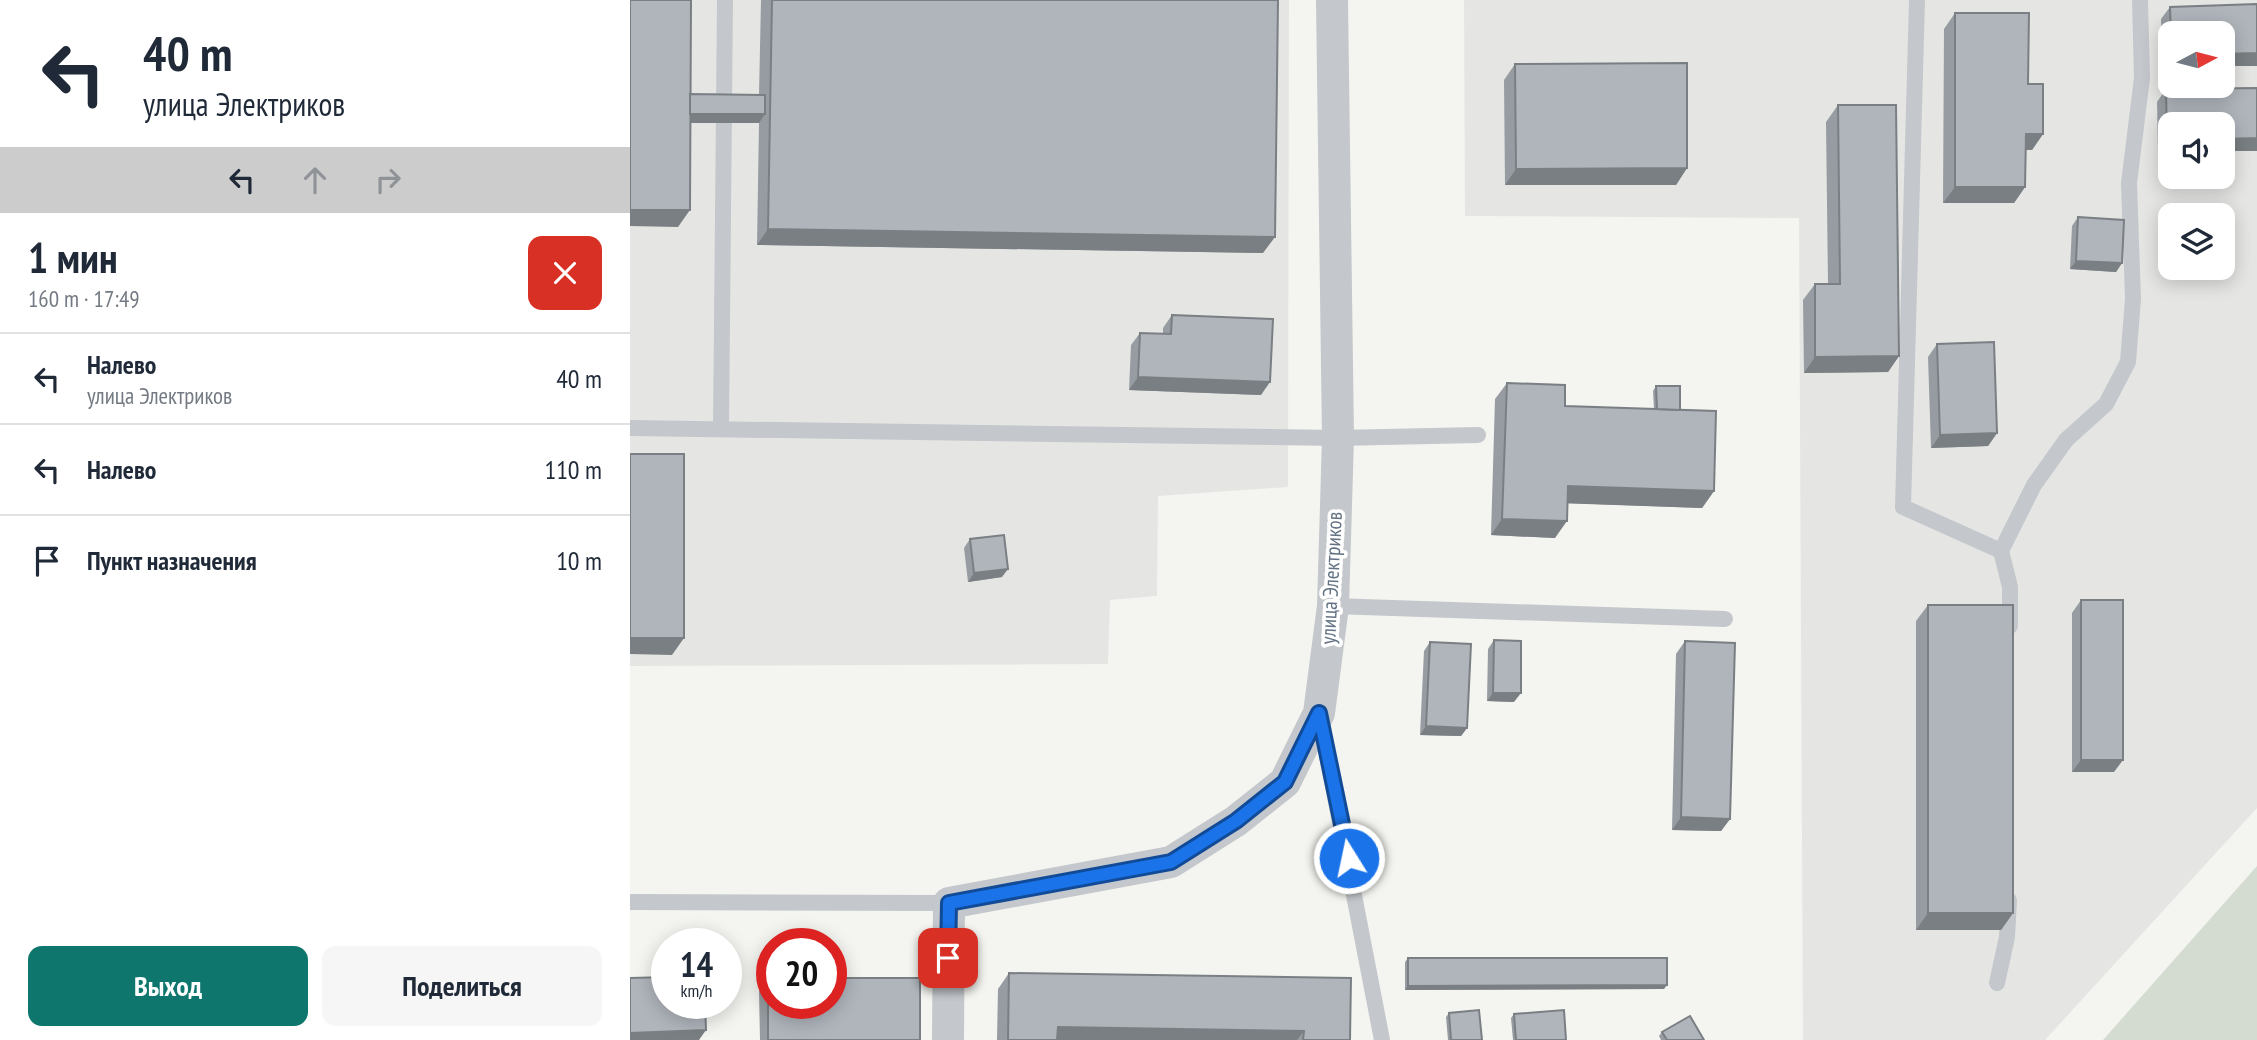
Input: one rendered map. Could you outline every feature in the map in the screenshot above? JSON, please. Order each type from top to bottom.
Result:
[{"type":"street","name":"улица Электриков","points":[[949,903],[1171,862],[1236,821],[1285,782],[1319,713],[1333,606],[1338,438],[1332,0]]},
{"type":"street","points":[[948,1040],[949,903]]},
{"type":"lane","points":[[720,429],[725,0]]},
{"type":"lane","points":[[1917,0],[1903,507],[2001,551]]},
{"type":"lane","points":[[2010,642],[2010,587],[2001,551],[2034,485],[2066,440],[2106,404],[2128,362],[2133,299],[2129,183],[2142,78],[2140,0]]},
{"type":"lane","points":[[630,428],[1338,438],[1478,435]]},
{"type":"lane","points":[[1333,606],[1725,619]]},
{"type":"lane","points":[[1319,713],[1382,1040]]},
{"type":"lane","points":[[1997,984],[2007,937],[2010,886]]},
{"type":"lane","points":[[630,902],[949,903]]},
{"type":"shaded area","points":[[630,0],[1289,0],[1288,487],[1158,496],[1157,596],[1110,600],[1108,664],[630,666]]},
{"type":"shaded area","points":[[1464,0],[2257,0],[2257,808],[2045,1040],[1803,1040],[1799,218],[1465,216]]},
{"type":"shaded area","points":[[2257,866],[2257,1040],[2103,1040]]},
{"type":"building","points":[[630,0],[691,0],[690,210],[630,210]]},
{"type":"building","points":[[772,0],[1278,0],[1275,237],[768,229]]},
{"type":"building","points":[[2257,4],[2257,53],[2235,54],[2235,21],[2171,21],[2170,7]]},
{"type":"building","points":[[1955,13],[2029,13],[2028,84],[2043,84],[2043,134],[2026,134],[2025,187],[1955,187]]},
{"type":"building","points":[[1687,63],[1687,168],[1516,169],[1515,64]]},
{"type":"building","points":[[2235,88],[2257,88],[2257,138],[2235,139],[2235,112],[2166,112],[2166,98],[2235,98]]},
{"type":"building","points":[[690,94],[765,95],[765,114],[690,114]]},
{"type":"building","points":[[1838,105],[1896,105],[1899,356],[1815,357],[1815,284],[1840,284]]},
{"type":"building","points":[[2078,217],[2124,220],[2122,263],[2076,261]]},
{"type":"building","points":[[1172,315],[1273,319],[1270,382],[1138,377],[1140,333],[1171,334]]},
{"type":"building","points":[[1994,342],[1997,433],[1940,435],[1937,344]]},
{"type":"building","points":[[1507,383],[1565,385],[1565,406],[1716,411],[1714,491],[1568,486],[1567,521],[1502,519]]},
{"type":"building","points":[[1656,386],[1680,386],[1680,410],[1657,409]]},
{"type":"building","points":[[630,454],[684,454],[684,638],[630,638]]},
{"type":"building","points":[[1004,535],[1008,569],[974,573],[970,539]]},
{"type":"building","points":[[2081,600],[2123,600],[2123,760],[2081,760]]},
{"type":"building","points":[[1928,605],[2013,605],[2013,913],[1928,913]]},
{"type":"building","points":[[1494,640],[1521,641],[1521,693],[1493,693]]},
{"type":"building","points":[[1685,641],[1735,643],[1730,819],[1681,817]]},
{"type":"building","points":[[1430,642],[1471,644],[1467,728],[1426,726]]},
{"type":"building","points":[[1408,958],[1667,958],[1667,985],[1408,986]]},
{"type":"building","points":[[1009,973],[1351,978],[1350,1040],[1303,1040],[1304,1031],[1058,1027],[1057,1040],[1008,1040]]},
{"type":"building","points":[[651,977],[651,1019],[706,1019],[706,1030],[630,1033],[630,978]]},
{"type":"building","points":[[847,978],[920,978],[920,1040],[768,1040],[768,1019],[847,1019]]},
{"type":"building","points":[[1479,1010],[1482,1040],[1451,1040],[1449,1013]]},
{"type":"building","points":[[1564,1010],[1566,1040],[1516,1040],[1514,1014]]},
{"type":"building","points":[[1690,1016],[1704,1040],[1667,1040],[1662,1032]]},
{"type":"route","points":[[948,958],[949,903],[1171,862],[1236,821],[1285,782],[1319,713],[1349,858]]}]
